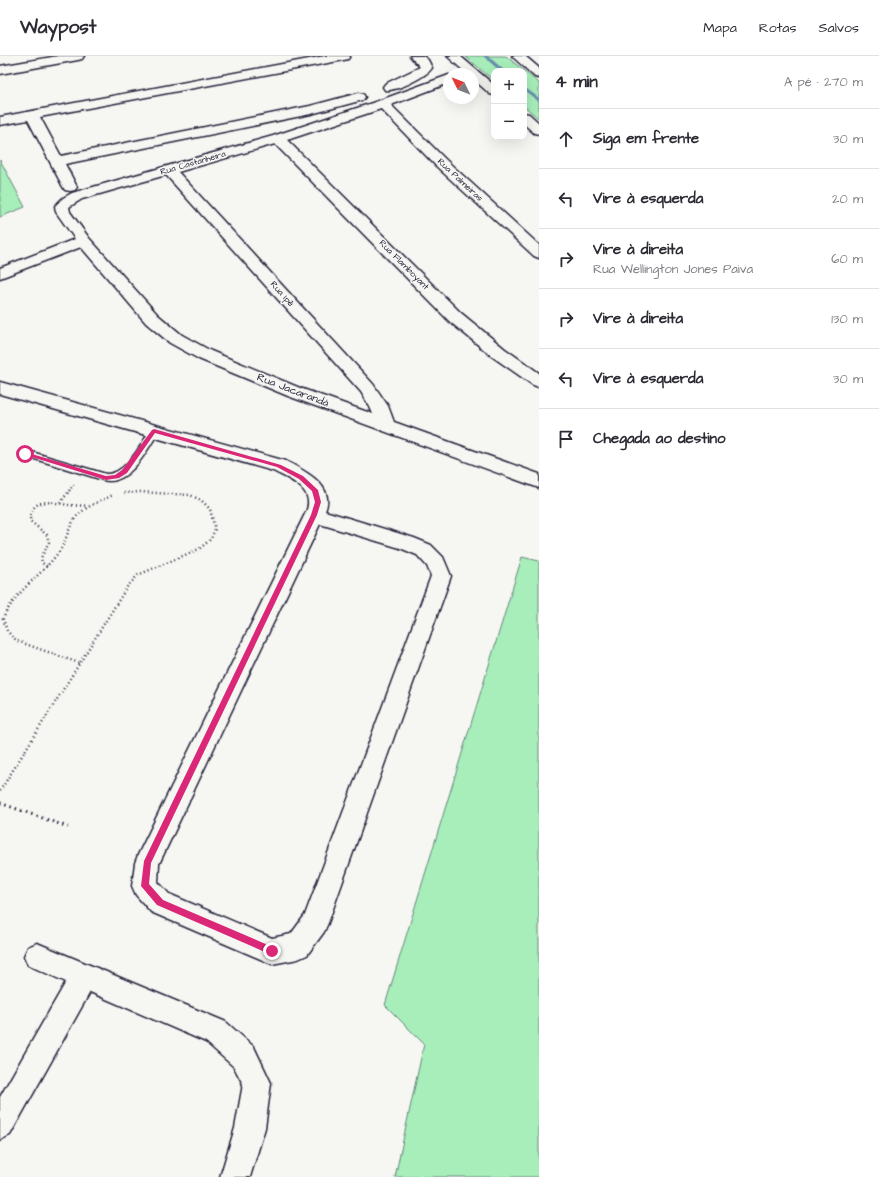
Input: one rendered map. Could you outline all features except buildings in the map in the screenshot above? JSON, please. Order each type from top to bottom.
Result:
[{"type":"street","points":[[0,70],[78,56]]},
{"type":"street","points":[[0,121],[344,56]]},
{"type":"street","points":[[57,161],[341,103],[381,90],[422,72],[426,68],[424,63],[416,56]]},
{"type":"street","points":[[454,56],[463,68]]},
{"type":"street","points":[[518,56],[539,74]]},
{"type":"street","name":"Rua Castanheira","points":[[84,241],[63,212],[62,206],[77,196],[278,139],[383,104],[443,81]]},
{"type":"street","points":[[479,81],[491,89]]},
{"type":"street","name":"Rua Palmeiras","points":[[383,104],[441,163],[539,253]]},
{"type":"street","points":[[32,115],[70,187]]},
{"type":"street","points":[[527,120],[539,130]]},
{"type":"street","name":"Rua Flamboyant","points":[[278,139],[455,317],[499,353],[539,381]]},
{"type":"street","name":"Rua Ipê","points":[[170,170],[367,388],[379,406],[386,424]]},
{"type":"street","points":[[0,273],[84,241]]},
{"type":"street","name":"Rua Jacarandá","points":[[84,241],[152,319],[176,339],[205,355],[294,392],[386,424],[539,482]]},
{"type":"street","points":[[0,388],[279,466],[301,477],[315,490],[316,509],[147,863],[145,886],[160,903],[272,951],[298,946],[315,923],[441,576],[436,562],[424,550],[316,509]]},
{"type":"street","points":[[37,956],[216,1032],[244,1057],[257,1083],[250,1128],[235,1177]]},
{"type":"street","points":[[0,1126],[84,977]]},
{"type":"lane","points":[[25,454],[106,478],[116,477],[131,463],[154,431]]},
{"type":"path","points":[[60,503],[83,471]]},
{"type":"path","points":[[0,791],[127,587],[138,575],[155,566],[199,549],[211,539],[215,529],[210,509],[201,500],[190,495],[139,492],[121,493]]},
{"type":"path","points":[[79,663],[17,641],[7,631],[3,619],[8,606],[59,552],[72,523],[78,515],[89,506],[115,495]]},
{"type":"path","points":[[47,566],[42,563],[41,558],[49,542],[48,536],[30,521],[30,515],[34,509],[41,502],[49,500],[71,505],[82,504],[89,506]]},
{"type":"path","points":[[0,803],[68,827]]},
{"type":"green space","points":[[465,56],[506,56],[521,68],[491,68],[491,78]]},
{"type":"green space","points":[[527,73],[539,83],[539,119],[527,109]]},
{"type":"green space","points":[[0,160],[25,207],[0,217]]},
{"type":"green space","points":[[522,557],[539,561],[539,1177],[395,1177],[424,1044],[385,1005]]},
{"type":"waterway","points":[[485,56],[499,68]]},
{"type":"waterway","points":[[527,91],[539,101]]},
{"type":"route","points":[[25,454],[106,478],[116,477],[131,463],[154,431],[279,466],[301,477],[315,490],[318,502],[314,515],[147,863],[145,886],[160,903],[272,951]]}]
